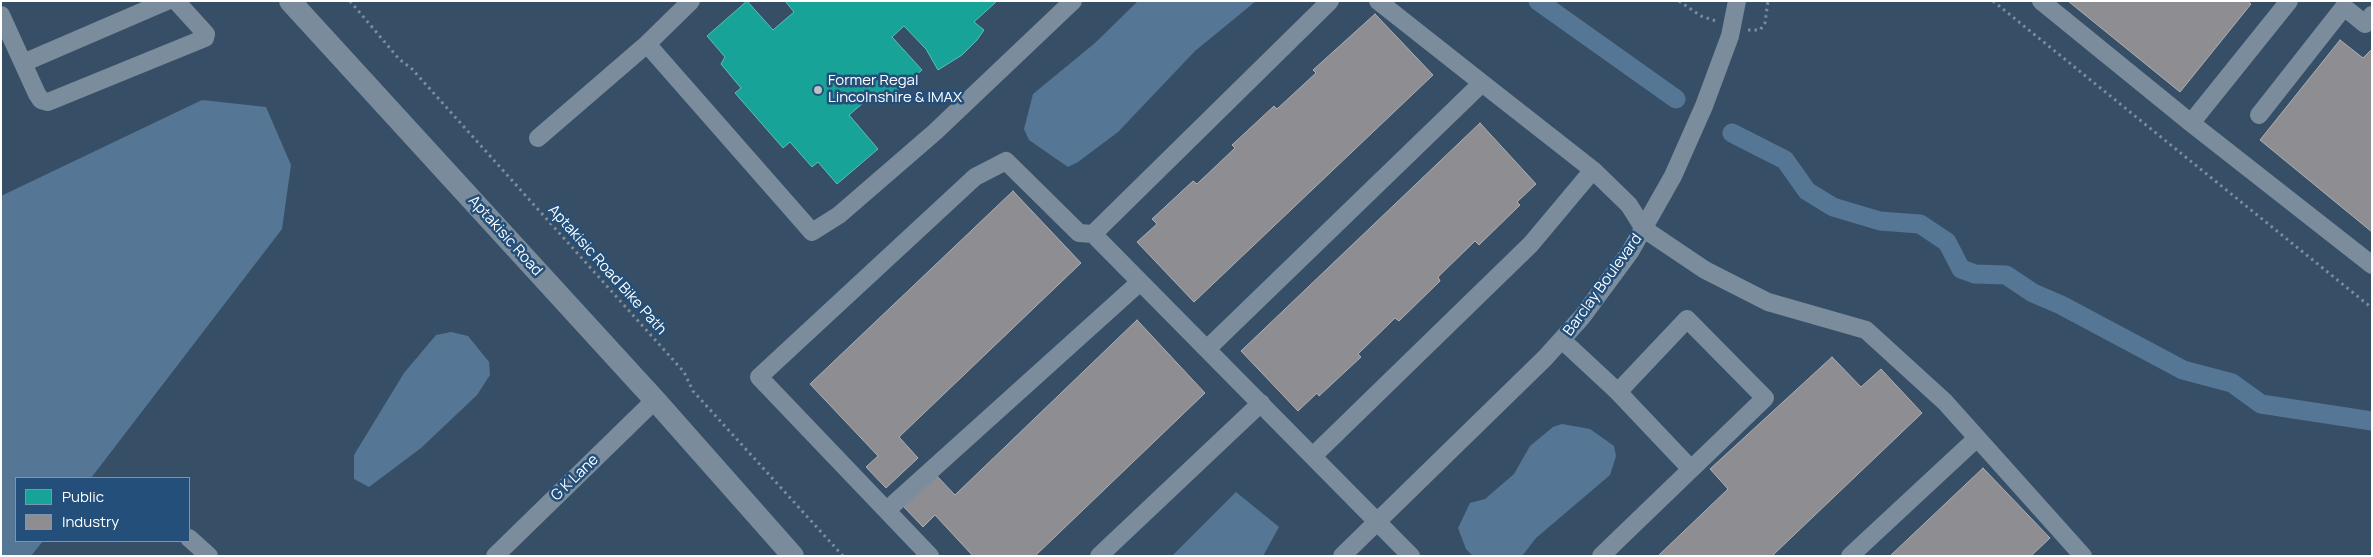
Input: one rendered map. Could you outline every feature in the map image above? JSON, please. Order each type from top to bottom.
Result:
[{"type":"main road","name":"Aptakisic Road","points":[[290,1],[655,400],[793,556]]},
{"type":"street","points":[[23,62],[167,1]]},
{"type":"street","points":[[1,15],[37,94],[42,100],[48,102],[204,38],[206,34],[176,1]]},
{"type":"street","points":[[538,138],[647,44],[691,1]]},
{"type":"street","points":[[647,44],[812,232],[839,215],[935,132],[1073,1]]},
{"type":"street","points":[[1093,234],[1330,1]]},
{"type":"street","points":[[1378,1],[1593,170],[1629,205],[1644,229],[1705,270],[1768,302],[1866,330],[1945,402],[2083,556]]},
{"type":"street","name":"Barclay Boulevard","points":[[1342,556],[1379,522],[1562,340],[1582,317],[1644,229],[1673,176],[1704,106],[1730,36],[1737,1]]},
{"type":"street","points":[[2042,1],[2191,123],[2372,265]]},
{"type":"street","points":[[2191,123],[2290,1]]},
{"type":"street","points":[[2259,115],[2344,7],[2365,24],[2372,15]]},
{"type":"street","points":[[1207,349],[1482,83]]},
{"type":"street","points":[[930,556],[759,377],[975,177],[1006,161],[1079,233],[1093,234],[1411,556]]},
{"type":"street","points":[[1313,456],[1531,244],[1593,170]]},
{"type":"street","points":[[886,510],[1140,282]]},
{"type":"street","points":[[1600,556],[1764,398],[1687,319],[1618,392]]},
{"type":"street","points":[[1562,340],[1618,392],[1691,469]]},
{"type":"street","name":"G K Lane","points":[[495,556],[655,400]]},
{"type":"street","points":[[1100,556],[1261,404]]},
{"type":"street","points":[[1850,556],[1977,438]]},
{"type":"street","points":[[190,539],[209,556]]},
{"type":"path","name":"Aptakisic Road Bike Path","points":[[350,1],[399,59],[412,69],[508,179],[684,372],[693,391],[702,402],[843,556]]},
{"type":"path","points":[[1679,1],[1702,16],[1717,21]]},
{"type":"path","points":[[1750,30],[1760,30],[1765,23],[1768,1]]},
{"type":"path","points":[[1992,1],[2372,308]]},
{"type":"water","points":[[1138,1],[1256,1],[1195,51],[1118,132],[1078,162],[1068,167],[1029,140],[1024,129],[1033,94],[1095,43]]},
{"type":"water","points":[[202,100],[266,107],[291,165],[282,229],[92,477],[15,477],[15,542],[42,542],[31,556],[1,556],[1,196]]},
{"type":"water","points":[[451,332],[468,336],[489,362],[490,375],[477,395],[421,448],[369,487],[354,479],[354,455],[404,373],[436,335]]},
{"type":"water","points":[[1562,424],[1590,429],[1614,446],[1616,456],[1610,475],[1536,538],[1522,556],[1473,556],[1466,549],[1458,528],[1470,503],[1485,499],[1514,474],[1530,446],[1553,427]]},
{"type":"water","points":[[1236,492],[1279,527],[1263,556],[1172,556]]},
{"type":"building: Public","name":"Former Regal Lincolnshire & IMAX","points":[[747,1],[773,30],[794,12],[785,1],[997,1],[974,22],[984,30],[977,40],[962,55],[938,70],[926,49],[904,26],[892,37],[922,70],[883,103],[875,93],[849,115],[878,149],[837,184],[818,162],[812,167],[790,142],[783,148],[735,93],[741,88],[721,64],[725,57],[707,36]]},
{"type":"building: Industry","points":[[2068,1],[2248,1],[2251,4],[2180,92]]},
{"type":"building: Industry","points":[[1375,14],[1433,75],[1194,302],[1137,242],[1157,224],[1152,219],[1193,181],[1197,184],[1235,148],[1232,145],[1274,106],[1277,109],[1316,73],[1313,70]]},
{"type":"building: Industry","points":[[2340,40],[2363,58],[2372,49],[2372,232],[2260,140]]},
{"type":"building: Industry","points":[[1480,123],[1536,184],[1517,202],[1520,205],[1479,245],[1475,241],[1438,277],[1440,281],[1399,321],[1395,318],[1358,354],[1361,357],[1319,396],[1317,393],[1298,411],[1241,351]]},
{"type":"building: Industry","points":[[1013,191],[1081,263],[899,437],[918,458],[886,488],[866,467],[878,456],[810,384]]},
{"type":"building: Industry","points":[[1137,320],[1205,393],[1035,556],[973,556],[935,515],[923,527],[902,505],[935,474],[955,495]]},
{"type":"building: Industry","points":[[1832,357],[1861,387],[1881,369],[1922,413],[1772,556],[1658,556],[1728,489],[1710,469]]},
{"type":"building: Industry","points":[[1983,468],[2050,538],[2031,556],[1890,556]]},
{"type":"waterway","points":[[1538,1],[1676,99]]},
{"type":"waterway","points":[[1732,133],[1785,160],[1807,191],[1833,207],[1880,221],[1920,224],[1947,242],[1961,269],[1975,274],[2006,275],[2033,293],[2061,305],[2183,370],[2232,383],[2261,404],[2372,421]]},
{"type":"place","name":"Former Regal Lincolnshire & IMAX","points":[[818,90]]}]
